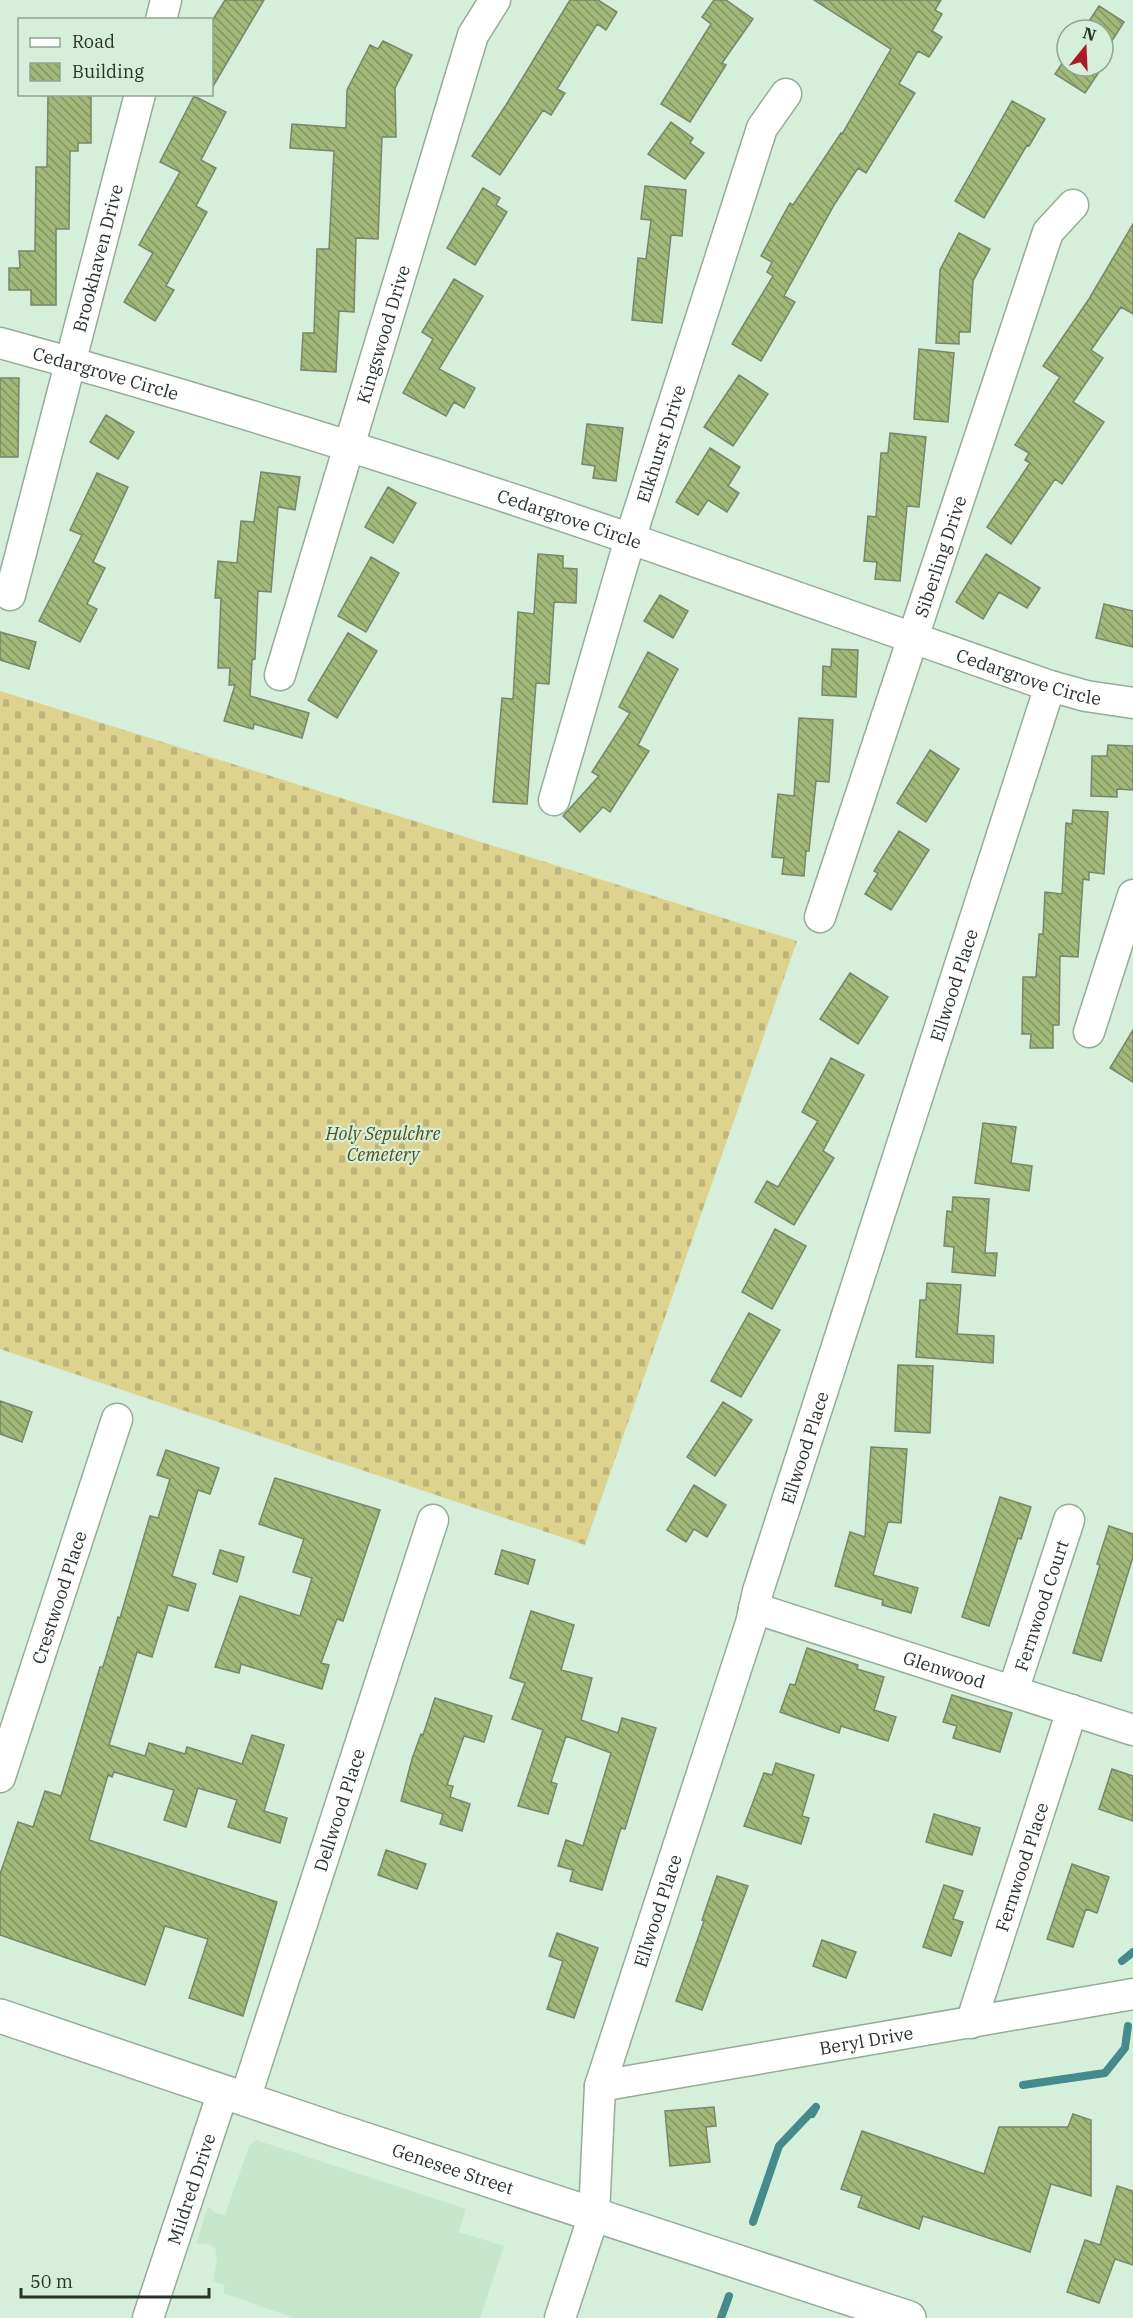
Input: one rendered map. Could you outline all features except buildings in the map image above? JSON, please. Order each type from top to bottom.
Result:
[{"type":"main road","name":"Genesee Street","points":[[0,2016],[234,2096],[909,2318]]},
{"type":"street","points":[[162,18],[166,0]]},
{"type":"street","name":"Kingswood Drive","points":[[280,675],[473,35],[495,0]]},
{"type":"street","name":"Elkhurst Drive","points":[[554,800],[630,539],[762,128],[786,94]]},
{"type":"street","name":"Brookhaven Drive","points":[[10,595],[139,96]]},
{"type":"street","name":"Siberling Drive","points":[[820,917],[1047,232],[1073,204]]},
{"type":"street","name":"Cedargrove Circle","points":[[0,343],[141,382],[349,446],[630,539],[1050,686],[1086,696],[1133,702]]},
{"type":"street","name":"Ellwood Place","points":[[560,2318],[594,2215],[600,2086],[1050,686]]},
{"type":"street","points":[[1089,1032],[1133,895]]},
{"type":"street","name":"Crestwood Place","points":[[0,1777],[117,1419]]},
{"type":"street","name":"Dellwood Place","points":[[234,2096],[434,1520]]},
{"type":"street","name":"Fernwood Court","points":[[1013,1691],[1069,1520]]},
{"type":"street","name":"Glenwood","points":[[754,1608],[1133,1730]]},
{"type":"street","name":"Fernwood Place","points":[[970,2023],[1072,1710]]},
{"type":"street","name":"Beryl Drive","points":[[600,2086],[1133,1994]]},
{"type":"street","name":"Mildred Drive","points":[[148,2318],[234,2096]]},
{"type":"shaded area","points":[[256,2140],[466,2209],[459,2232],[504,2246],[480,2318],[294,2318],[223,2293],[225,2285],[213,2281],[217,2260],[215,2248],[208,2244],[196,2244],[208,2206],[215,2213],[225,2215],[249,2146]]},
{"type":"green space","name":"Holy Sepulchre Cemetery","points":[[0,691],[797,941],[585,1545],[0,1349]]},
{"type":"waterway","points":[[1122,1961],[1133,1952]]},
{"type":"waterway","points":[[1023,2085],[1105,2073],[1125,2048],[1128,2026]]},
{"type":"waterway","points":[[753,2222],[779,2146],[816,2107],[812,2114]]},
{"type":"waterway","points":[[721,2318],[729,2296]]}]
